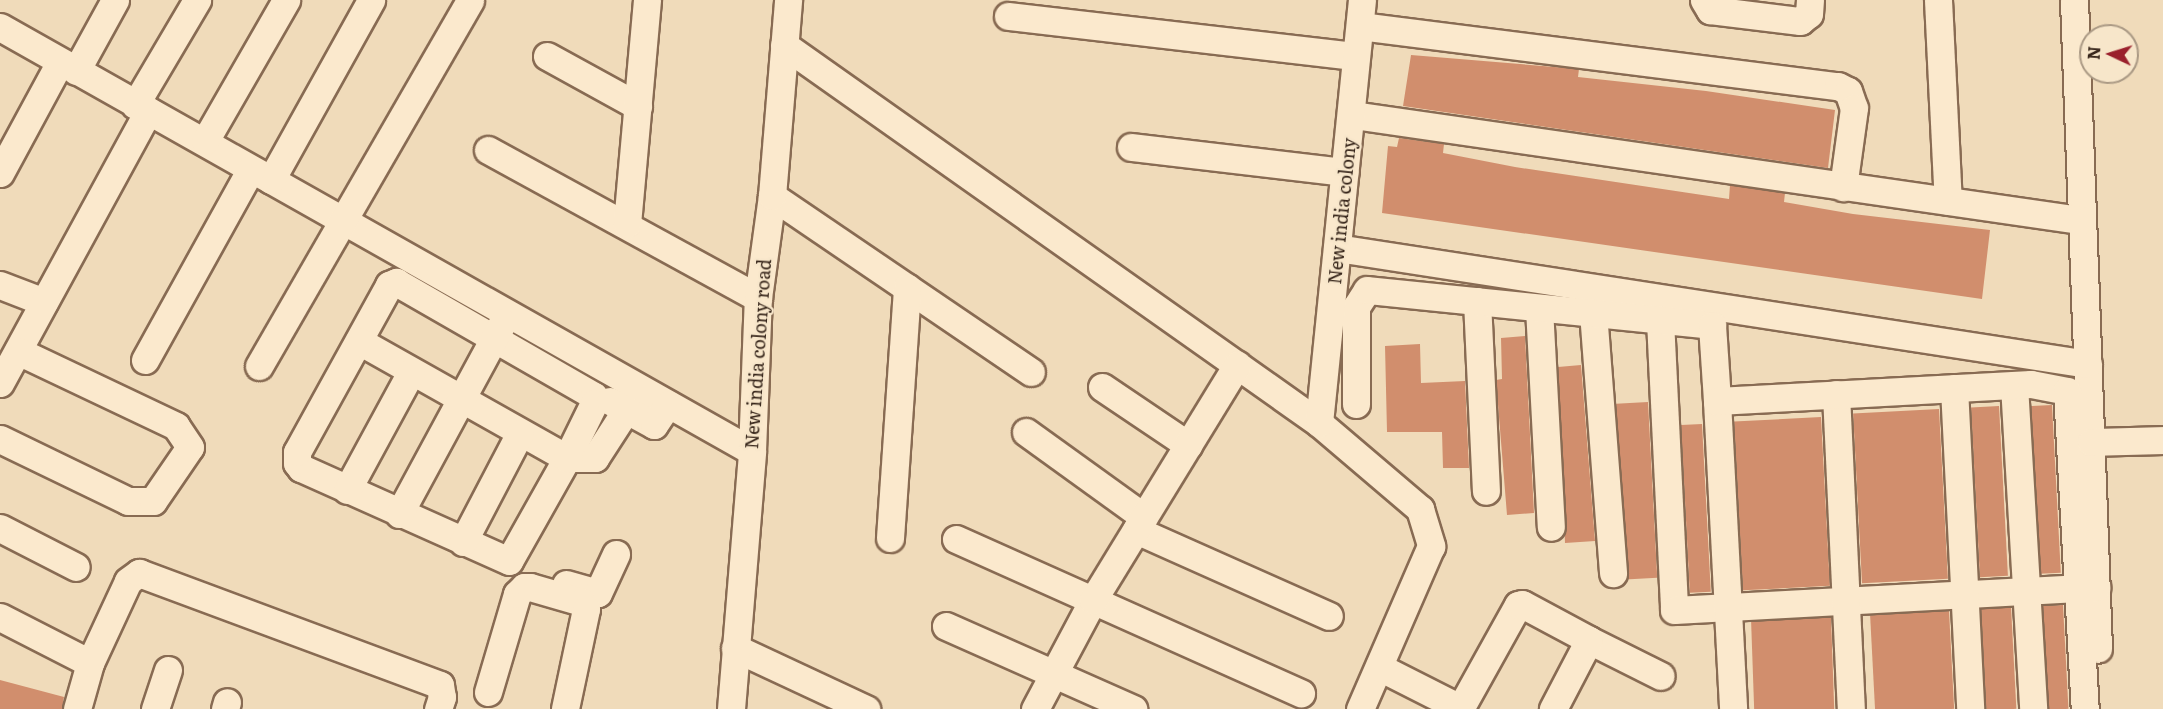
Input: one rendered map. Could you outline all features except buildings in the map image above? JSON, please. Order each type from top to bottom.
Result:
[{"type":"street","points":[[0,173],[68,66],[115,0]]},
{"type":"street","points":[[0,383],[44,302],[197,0]]},
{"type":"street","points":[[205,141],[286,0]]},
{"type":"street","points":[[145,360],[371,0]]},
{"type":"street","points":[[259,366],[470,0]]},
{"type":"street","points":[[627,224],[647,0]]},
{"type":"street","name":"New india colony road","points":[[730,709],[752,451],[758,298],[772,196],[788,0]]},
{"type":"street","points":[[1704,0],[1710,10],[1800,21],[1809,14],[1810,0]]},
{"type":"street","points":[[1938,0],[1948,201]]},
{"type":"street","points":[[2074,0],[2080,220],[2091,442],[2085,709]]},
{"type":"street","points":[[1361,13],[1838,86],[1848,91],[1854,108],[1843,187]]},
{"type":"street","name":"New india colony","points":[[1319,423],[1353,116],[1361,13]]},
{"type":"street","points":[[1008,16],[1356,56]]},
{"type":"street","points":[[0,27],[343,220],[502,324],[592,393],[594,403],[567,458],[509,561]]},
{"type":"street","points":[[784,45],[1319,423],[1420,509],[1431,546],[1360,709]]},
{"type":"street","points":[[547,56],[638,106]]},
{"type":"street","points":[[1353,116],[2080,220]]},
{"type":"street","points":[[1131,147],[1345,172]]},
{"type":"street","points":[[488,150],[627,224],[758,298]]},
{"type":"street","points":[[772,196],[1031,372]]},
{"type":"street","points":[[1337,248],[2088,364]]},
{"type":"street","points":[[616,554],[602,588],[592,594],[463,542],[301,468],[297,452],[389,285],[396,282],[502,324],[668,404],[752,451]]},
{"type":"street","points":[[0,285],[44,302]]},
{"type":"street","points":[[890,538],[907,288]]},
{"type":"street","points":[[1356,404],[1356,307],[1367,291],[1712,325],[1733,709]]},
{"type":"street","points":[[1477,301],[1486,491]]},
{"type":"street","points":[[1539,308],[1551,528]]},
{"type":"street","points":[[1593,312],[1613,573]]},
{"type":"street","points":[[1660,320],[1674,610],[2086,587]]},
{"type":"street","points":[[399,514],[502,324]]},
{"type":"street","points":[[359,341],[567,458],[595,459],[617,405],[654,425],[668,404]]},
{"type":"street","points":[[0,439],[128,501],[153,501],[190,447],[176,426],[18,351]]},
{"type":"street","points":[[1035,709],[1093,600],[1237,365]]},
{"type":"street","points":[[347,489],[411,372]]},
{"type":"street","points":[[1717,400],[2014,385],[2067,391],[2100,709]]},
{"type":"street","points":[[2014,385],[2028,591],[2033,709]]},
{"type":"street","points":[[1102,387],[1188,445]]},
{"type":"street","points":[[1954,388],[1970,709]]},
{"type":"street","points":[[1836,394],[1844,601],[1851,709]]},
{"type":"street","points":[[463,542],[520,432]]},
{"type":"street","points":[[1026,432],[1140,523],[1329,616]]},
{"type":"street","points":[[2091,442],[2163,440]]},
{"type":"street","points":[[0,528],[76,567]]},
{"type":"street","points":[[956,539],[1301,693]]},
{"type":"street","points":[[77,709],[90,663],[128,581],[139,573],[440,685],[442,697],[438,709]]},
{"type":"street","points":[[488,692],[517,594],[524,587],[530,587],[582,602],[586,609],[565,709]]},
{"type":"street","points":[[1379,667],[1461,709],[1518,605],[1527,605],[1589,640],[1661,676]]},
{"type":"street","points":[[0,617],[90,663]]},
{"type":"street","points":[[946,626],[1133,709]]},
{"type":"street","points":[[1553,709],[1589,640]]},
{"type":"street","points":[[735,648],[866,709]]},
{"type":"street","points":[[154,709],[168,670]]}]
